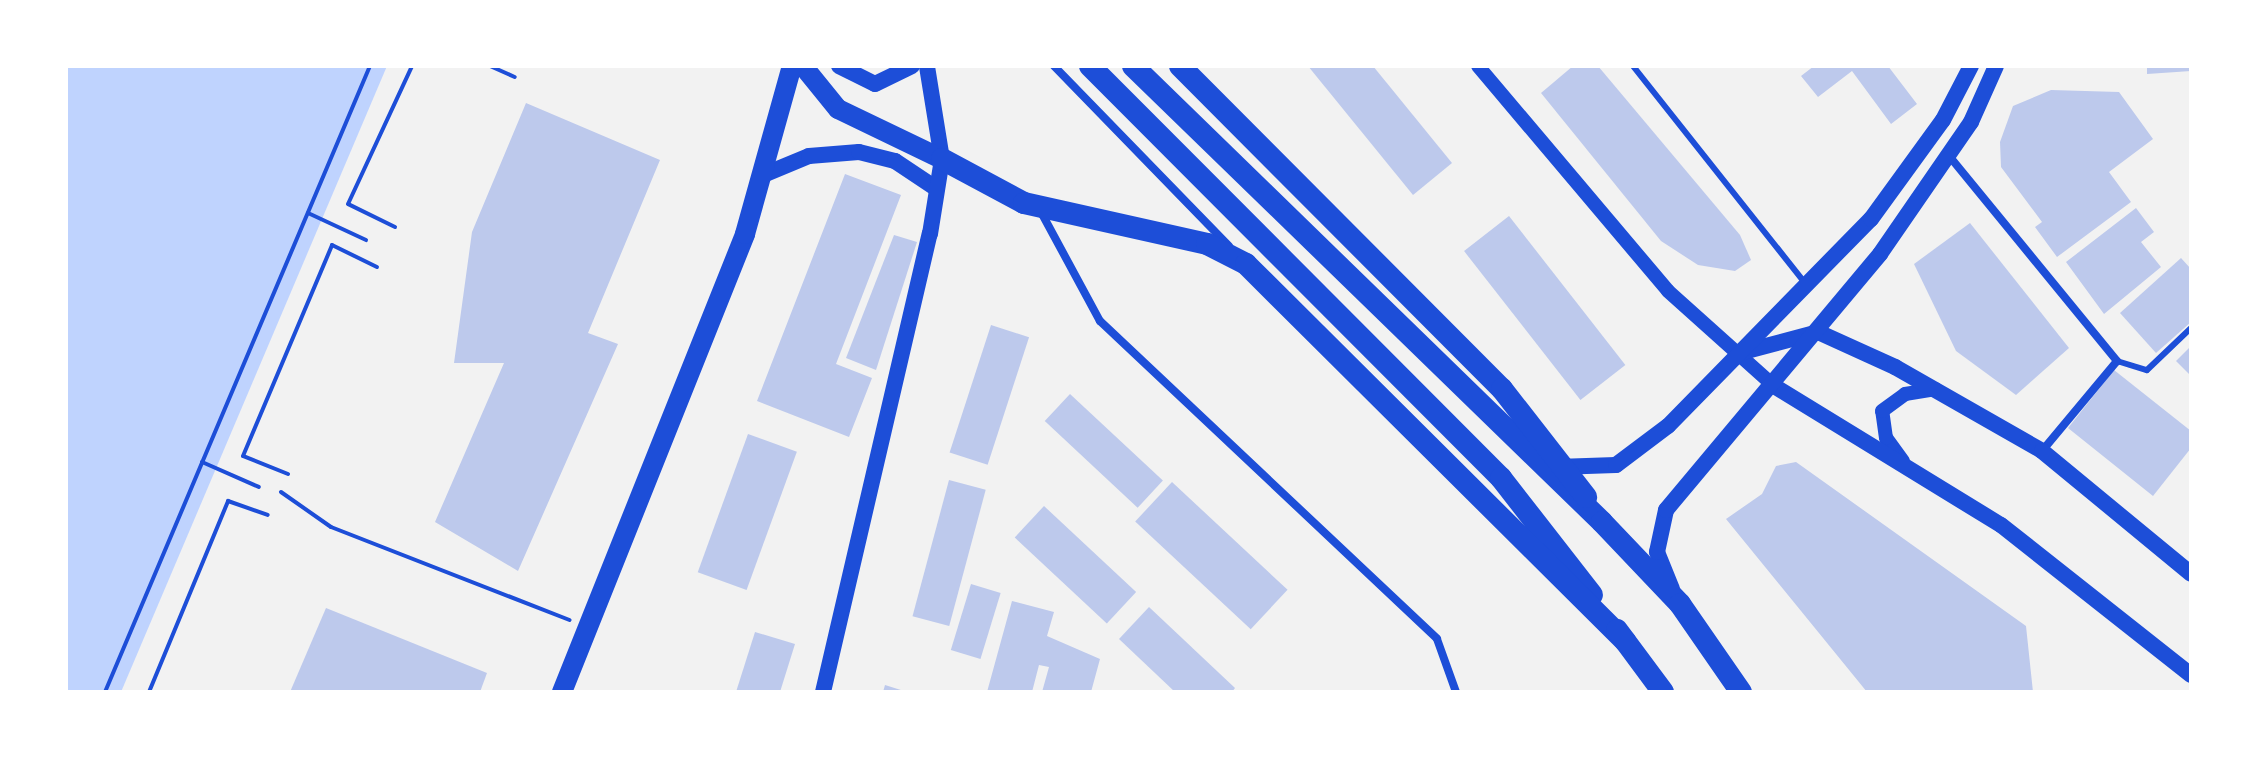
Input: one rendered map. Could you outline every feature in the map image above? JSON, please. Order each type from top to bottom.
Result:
[{"type":"highway","points":[[1090,66],[1501,478],[1663,692]]},
{"type":"highway","points":[[1133,66],[1602,522],[1680,604],[1741,692]]},
{"type":"highway","points":[[1180,66],[1502,389],[1569,470],[1602,522]]},
{"type":"highway","points":[[942,159],[973,182],[1039,208],[1193,240],[1246,264],[1625,641]]},
{"type":"main road","points":[[562,692],[689,384],[763,175],[792,66]]},
{"type":"main road","points":[[803,66],[838,109],[942,159]]},
{"type":"main road","points":[[839,66],[875,84],[912,66]]},
{"type":"main road","points":[[823,692],[942,159],[927,66]]},
{"type":"main road","points":[[1538,463],[1569,470],[1616,465],[1638,454],[1809,287],[1921,152],[1971,66]]},
{"type":"main road","points":[[1680,604],[1657,552],[1666,510],[1818,332],[1950,157],[1996,66]]},
{"type":"main road","points":[[763,175],[809,156],[859,152],[895,161],[937,189]]},
{"type":"main road","points":[[1738,353],[1818,332],[1936,389],[2042,451],[2191,574]]},
{"type":"main road","points":[[1774,386],[1903,461],[2051,561],[2191,675]]},
{"type":"street","points":[[1054,66],[1246,264]]},
{"type":"street","points":[[1478,66],[1668,291],[1774,386]]},
{"type":"street","points":[[1950,157],[2117,361],[2042,451]]},
{"type":"street","points":[[1039,208],[1100,321],[1437,639],[1456,692]]},
{"type":"street","points":[[1903,461],[1886,438],[1882,411],[1905,394],[1936,389]]},
{"type":"lane","points":[[1633,66],[1809,287]]},
{"type":"lane","points":[[2117,361],[2147,370],[2191,328]]},
{"type":"path","points":[[105,692],[370,66]]},
{"type":"path","points":[[395,227],[348,204],[412,66]]},
{"type":"path","points":[[490,66],[515,77]]},
{"type":"path","points":[[308,213],[366,240]]},
{"type":"path","points":[[288,474],[243,456],[332,245],[377,267]]},
{"type":"path","points":[[202,462],[259,487]]},
{"type":"path","points":[[281,492],[331,527],[587,626]]},
{"type":"path","points":[[149,692],[228,501],[268,515]]},
{"type":"water","points":[[66,66],[387,66],[121,692],[66,692]]},
{"type":"building","points":[[1308,66],[1373,66],[1452,163],[1413,195]]},
{"type":"building","points":[[1573,66],[1598,66],[1740,235],[1751,260],[1735,271],[1698,265],[1661,241],[1541,93]]},
{"type":"building","points":[[1814,66],[1888,66],[1917,104],[1891,124],[1852,71],[1818,97],[1801,76]]},
{"type":"building","points":[[2147,66],[2191,66],[2191,71],[2147,74]]},
{"type":"building","points":[[2051,90],[2119,92],[2153,139],[2109,172],[2131,202],[2057,257],[2035,227],[2042,222],[2001,167],[2000,142],[2013,106]]},
{"type":"building","points":[[526,103],[660,160],[588,333],[618,344],[518,571],[435,522],[504,363],[454,363],[472,232]]},
{"type":"building","points":[[845,174],[901,195],[836,364],[872,378],[849,437],[757,401]]},
{"type":"building","points":[[2136,208],[2154,232],[2141,242],[2161,267],[2104,314],[2066,262]]},
{"type":"building","points":[[1509,216],[1625,365],[1580,400],[1464,251]]},
{"type":"building","points":[[1970,223],[2069,348],[2016,395],[1956,351],[1914,264]]},
{"type":"building","points":[[894,235],[917,242],[876,370],[846,358]]},
{"type":"building","points":[[2181,258],[2191,269],[2191,322],[2156,353],[2120,313]]},
{"type":"building","points":[[991,325],[1029,337],[988,465],[950,452]]},
{"type":"building","points":[[2191,346],[2191,376],[2176,361]]},
{"type":"building","points":[[2114,370],[2191,431],[2191,448],[2153,496],[2068,428]]},
{"type":"building","points":[[1070,394],[1163,481],[1138,508],[1045,421]]},
{"type":"building","points":[[748,434],[797,452],[747,590],[698,572]]},
{"type":"building","points":[[1796,462],[2026,626],[2033,692],[1867,692],[1726,519],[1762,494],[1776,466]]},
{"type":"building","points":[[949,480],[986,490],[949,626],[913,616]]},
{"type":"building","points":[[1172,482],[1288,590],[1251,629],[1135,521]]},
{"type":"building","points":[[1044,506],[1136,592],[1107,623],[1015,537]]},
{"type":"building","points":[[971,584],[1001,593],[980,659],[951,650]]},
{"type":"building","points":[[1012,601],[1054,612],[1047,636],[1100,659],[1091,692],[1042,692],[1049,667],[1039,665],[1032,692],[987,692]]},
{"type":"building","points":[[1149,607],[1235,688],[1232,692],[1175,692],[1119,639]]},
{"type":"building","points":[[326,608],[487,673],[480,692],[290,692]]},
{"type":"building","points":[[755,632],[795,644],[780,692],[736,692]]},
{"type":"building","points":[[885,685],[904,691],[904,692],[883,692]]}]
